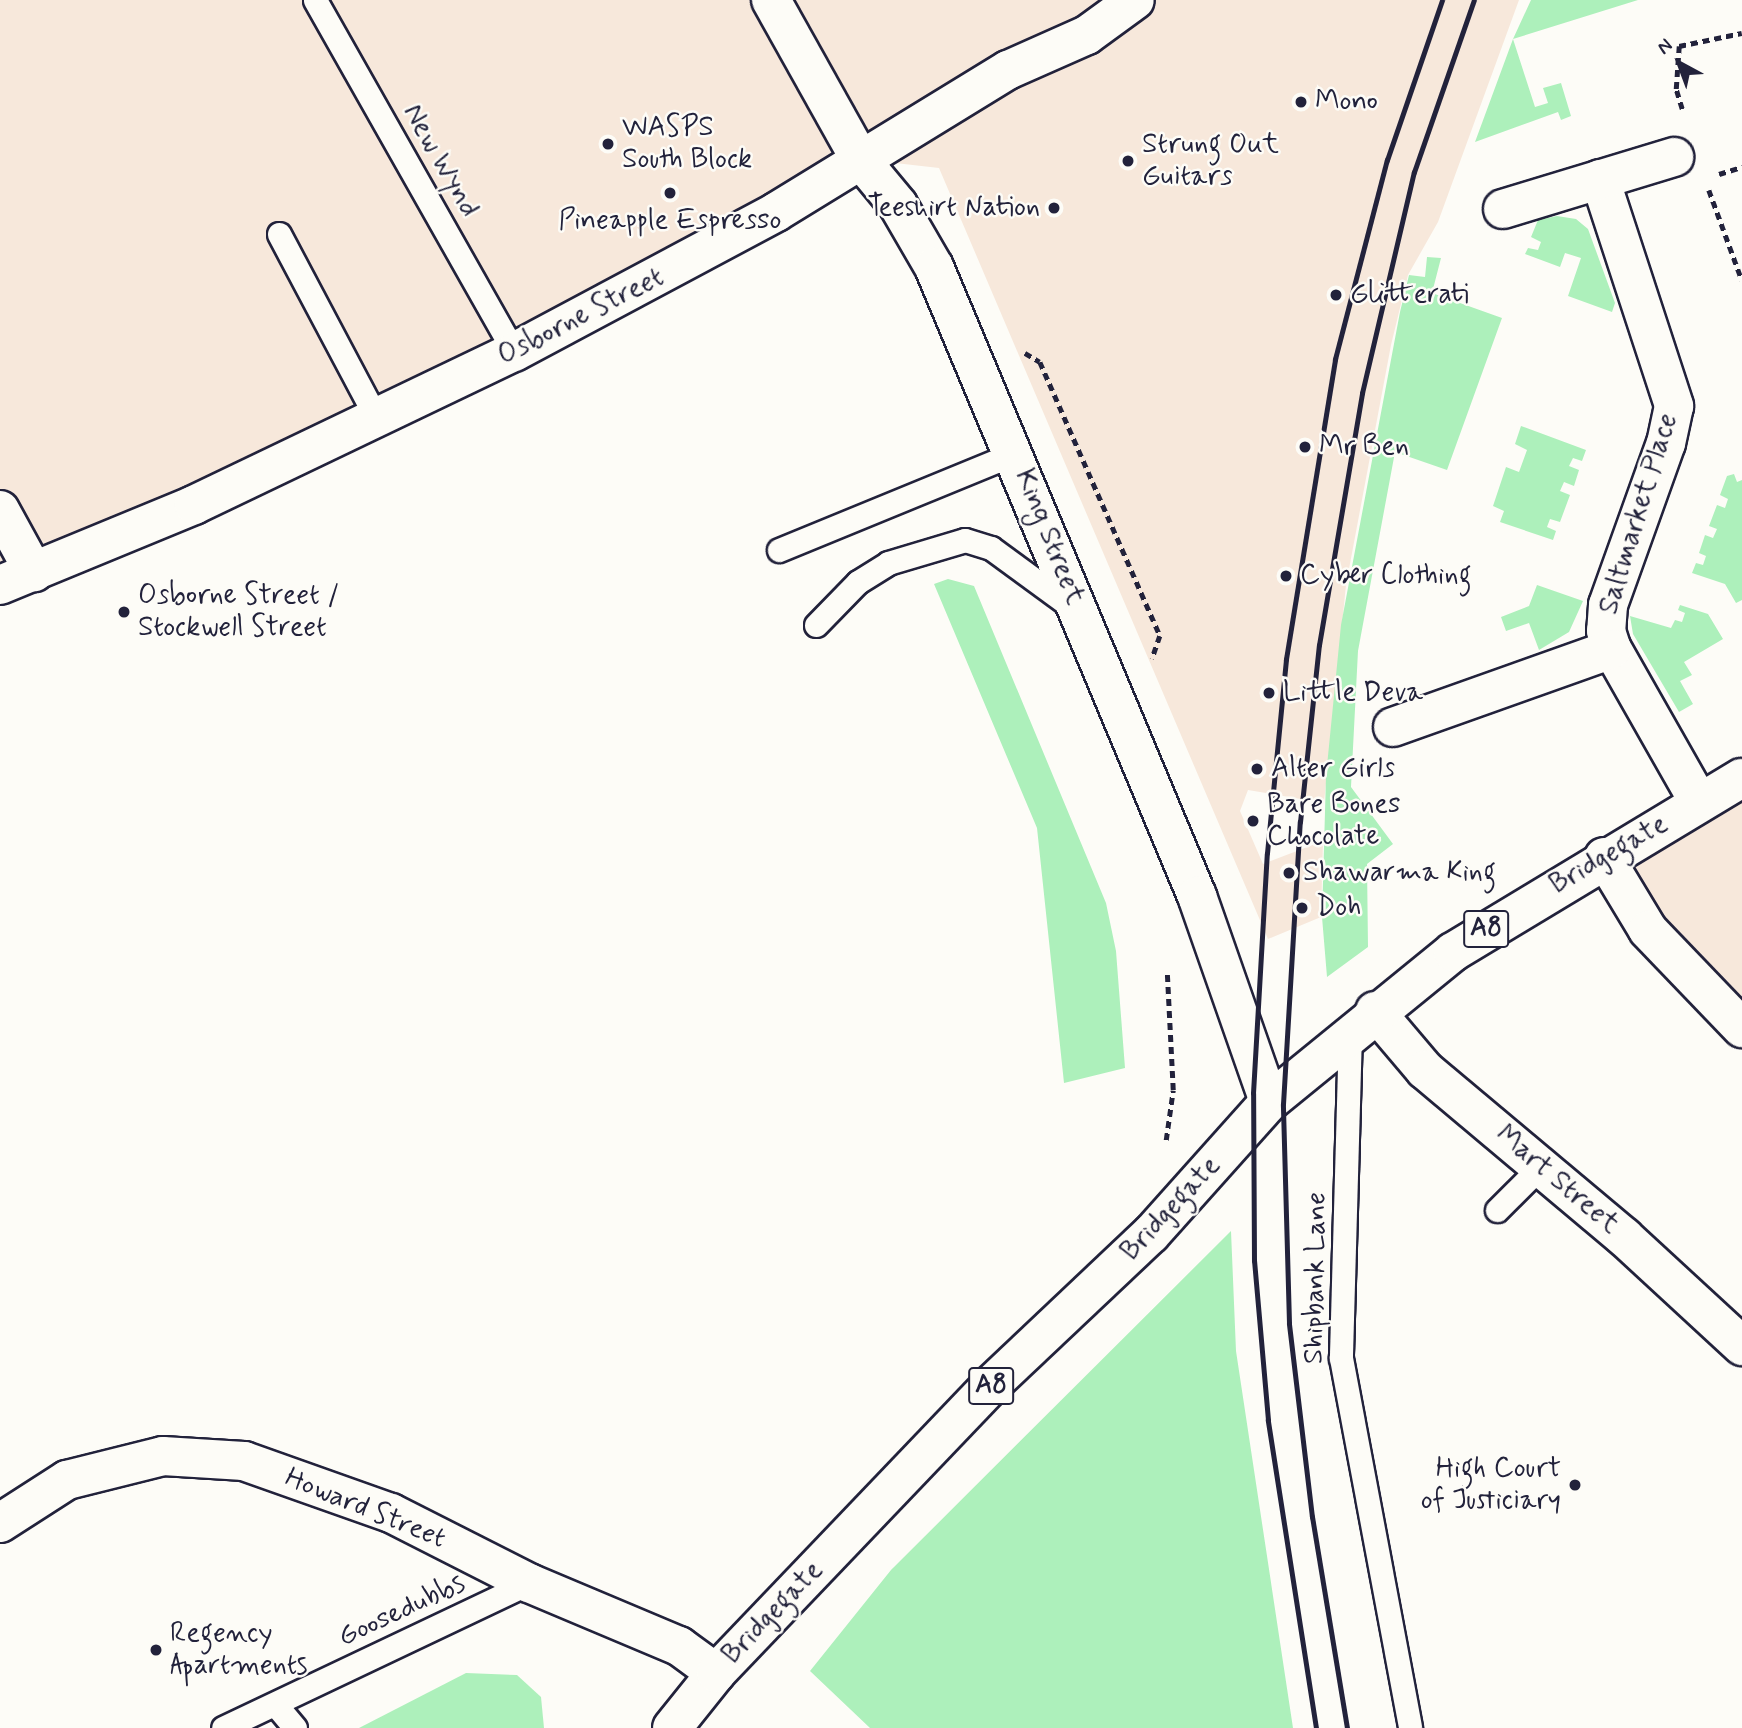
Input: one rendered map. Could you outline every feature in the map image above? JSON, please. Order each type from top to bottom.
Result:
[{"type":"street","name":"King Street","points":[[771,0],[860,159],[898,205],[934,267],[1015,453],[1197,896],[1269,1102]]},
{"type":"street","name":"Osborne Street","points":[[17,578],[194,505],[513,352],[685,263],[1008,70],[1087,35],[1135,0]]},
{"type":"street","points":[[1503,209],[1674,157]]},
{"type":"street","name":"Saltmarket Place","points":[[1600,179],[1674,406],[1666,443],[1608,605],[1606,631],[1612,649],[1699,802]]},
{"type":"street","points":[[0,510],[17,578]]},
{"type":"street","name":"Saltmarket Place","points":[[1393,727],[1612,649]]},
{"type":"street","name":"Bridgegate","points":[[672,1728],[716,1673],[990,1386],[1151,1234],[1269,1102],[1363,1021],[1495,923],[1742,778]]},
{"type":"street","points":[[1604,857],[1648,930],[1742,1028]]},
{"type":"street","name":"Mart Street","points":[[1363,1021],[1541,1166],[1742,1346]]},
{"type":"street","name":"Howard Street","points":[[0,1523],[79,1477],[163,1456],[244,1461],[391,1513],[529,1583],[679,1646],[716,1673]]},
{"type":"lane","name":"New Wynd","points":[[315,0],[513,352]]},
{"type":"lane","points":[[279,234],[376,417]]},
{"type":"lane","points":[[779,550],[1015,453]]},
{"type":"lane","points":[[816,625],[858,582],[888,563],[965,540],[991,548],[1081,614]]},
{"type":"lane","name":"Shipbank Lane","points":[[1363,1021],[1341,1358],[1410,1728]]},
{"type":"lane","points":[[1497,1210],[1541,1166]]},
{"type":"lane","name":"Goosedubbs","points":[[223,1728],[529,1583]]},
{"type":"lane","points":[[275,1704],[295,1728]]},
{"type":"path","points":[[1684,114],[1676,89],[1679,46],[1742,33]]},
{"type":"path","points":[[1708,187],[1742,280]]},
{"type":"path","points":[[1021,351],[1040,362],[1160,636],[1156,657],[1109,683]]},
{"type":"path","points":[[1164,1154],[1173,1090],[1167,968]]},
{"type":"shaded area","points":[[0,0],[1519,0],[1438,222],[1408,275],[1391,345],[1346,585],[1324,803],[1248,790],[1240,811],[1263,864],[1323,841],[1321,917],[1268,939],[939,168],[860,159],[823,183],[0,585]]},
{"type":"shaded area","points":[[1742,780],[1742,1024],[1604,857]]},
{"type":"green space","points":[[1531,0],[1638,0],[1513,39]]},
{"type":"green space","points":[[1513,39],[1535,107],[1548,103],[1543,88],[1561,83],[1571,116],[1561,120],[1558,112],[1475,142]]},
{"type":"green space","points":[[1557,216],[1576,219],[1588,229],[1615,303],[1612,312],[1568,296],[1581,258],[1565,253],[1560,267],[1525,254],[1528,248],[1538,250],[1541,242],[1531,237],[1538,220]]},
{"type":"green space","points":[[1427,257],[1441,258],[1432,293],[1502,318],[1447,470],[1395,452],[1358,651],[1351,787],[1393,844],[1367,864],[1368,947],[1327,977],[1322,917],[1326,776],[1341,625],[1400,312],[1409,275],[1425,277]]},
{"type":"green space","points":[[1521,426],[1586,450],[1582,461],[1573,458],[1569,466],[1579,470],[1574,486],[1564,482],[1560,491],[1570,495],[1560,522],[1550,519],[1547,527],[1556,531],[1553,540],[1500,522],[1504,511],[1493,506],[1506,467],[1519,472],[1527,450],[1515,444]]},
{"type":"green space","points":[[1734,474],[1737,482],[1742,480],[1742,600],[1736,603],[1725,584],[1692,573],[1696,563],[1703,565],[1706,556],[1699,553],[1705,535],[1713,538],[1717,529],[1709,526],[1717,505],[1725,508],[1728,499],[1720,495],[1727,476]]},
{"type":"green space","points":[[948,579],[974,586],[1106,903],[1116,951],[1125,1068],[1064,1083],[1037,828],[934,584]]},
{"type":"green space","points":[[1537,585],[1583,601],[1569,632],[1539,650],[1529,623],[1506,631],[1501,617],[1529,606]]},
{"type":"green space","points":[[1680,605],[1708,614],[1723,639],[1684,662],[1692,675],[1680,681],[1693,704],[1679,712],[1633,634],[1630,616],[1671,628],[1675,620],[1682,622],[1685,613],[1678,610]]},
{"type":"green space","points":[[1231,1231],[1236,1351],[1293,1728],[870,1728],[810,1671],[891,1570]]},
{"type":"green space","points":[[466,1673],[517,1675],[541,1697],[544,1728],[359,1728]]},
{"type":"railway","points":[[1316,1728],[1268,1420],[1254,1261],[1253,1093],[1267,853],[1286,659],[1335,359],[1387,160],[1442,0]]},
{"type":"railway","points":[[1347,1728],[1312,1517],[1289,1323],[1283,1104],[1300,822],[1319,645],[1362,393],[1414,172],[1474,0]]},
{"type":"place","name":"Mono","points":[[1301,102]]},
{"type":"place","name":"WASPS South Block","points":[[608,144]]},
{"type":"place","name":"Strung Out Guitars","points":[[1128,161]]},
{"type":"place","name":"Pineapple Espresso","points":[[670,193]]},
{"type":"place","name":"Teeshirt Nation","points":[[1054,208]]},
{"type":"place","name":"Glitterati","points":[[1336,295]]},
{"type":"place","name":"Mr Ben","points":[[1305,447]]},
{"type":"place","name":"Cyber Clothing","points":[[1286,576]]},
{"type":"place","name":"Osborne Street / Stockwell Street","points":[[124,612]]},
{"type":"place","name":"Little Deva","points":[[1269,693]]},
{"type":"place","name":"Alter Girls","points":[[1257,769]]},
{"type":"place","name":"Bare Bones Chocolate","points":[[1253,821]]},
{"type":"place","name":"Shawarma King","points":[[1289,873]]},
{"type":"place","name":"Doh","points":[[1302,908]]},
{"type":"place","name":"High Court of Justiciary","points":[[1575,1485]]},
{"type":"place","name":"Regency Apartments","points":[[156,1650]]}]
